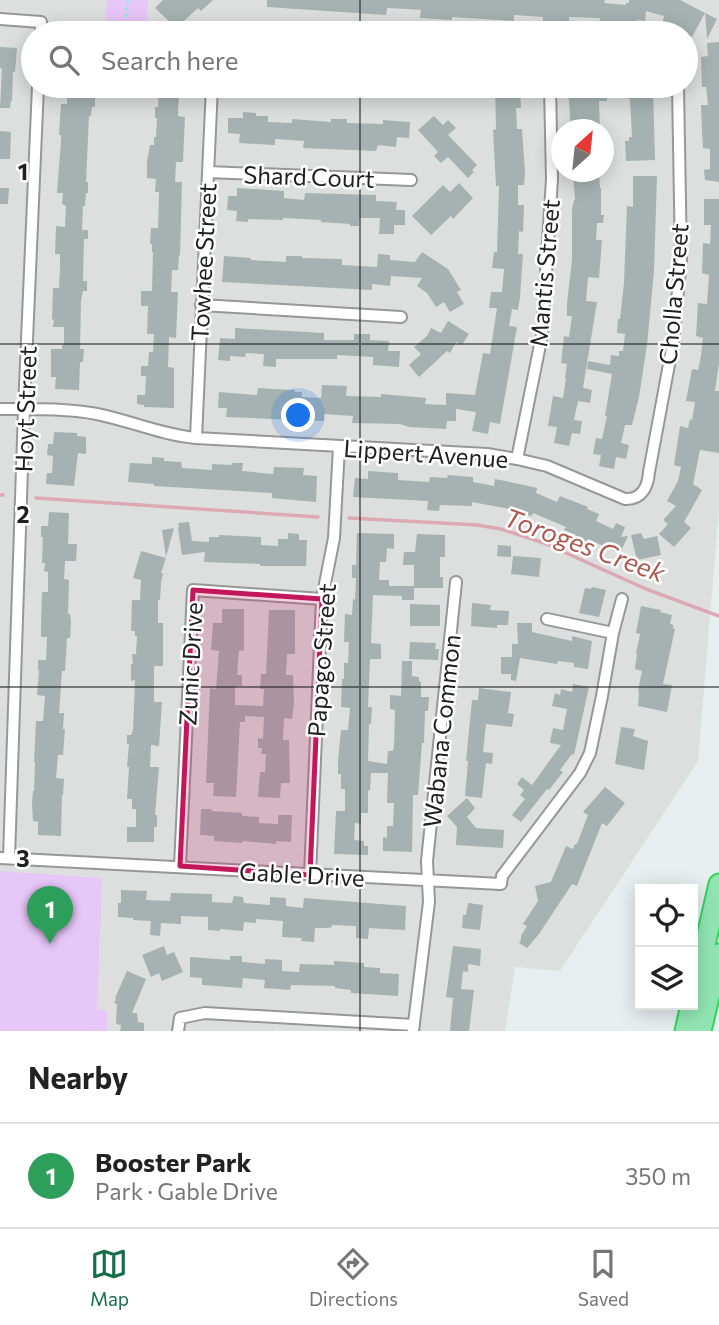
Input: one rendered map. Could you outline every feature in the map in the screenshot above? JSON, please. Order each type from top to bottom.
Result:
[{"type":"highway","points":[[698,975],[719,884]]},
{"type":"highway","points":[[701,1031],[719,954]]},
{"type":"highway","points":[[685,1031],[690,1010]]},
{"type":"street","points":[[0,19],[21,23]]},
{"type":"street","name":"Hoyt Street","points":[[5,858],[37,98]]},
{"type":"street","name":"Towhee Street","points":[[196,439],[211,98]]},
{"type":"street","name":"Mantis Street","points":[[517,458],[542,335],[552,179],[550,98]]},
{"type":"street","name":"Cholla Street","points":[[638,497],[645,490],[648,481],[673,343],[681,259],[678,98]]},
{"type":"street","name":"Shard Court","points":[[208,172],[411,180]]},
{"type":"street","points":[[201,305],[401,317]]},
{"type":"street","name":"Lippert Avenue","points":[[0,409],[63,410],[97,414],[173,436],[196,439],[487,454],[517,458],[547,466],[625,499],[638,497]]},
{"type":"street","name":"Papago Street","points":[[310,875],[322,599],[334,538],[339,447]]},
{"type":"street","name":"Wabana Common","points":[[414,1028],[429,902],[427,861],[456,582]]},
{"type":"street","name":"Zunic Drive","points":[[180,866],[193,590],[322,599]]},
{"type":"street","points":[[547,619],[613,633],[622,599]]},
{"type":"street","name":"Gable Drive","points":[[5,858],[501,884],[502,876],[584,768],[603,696],[613,633]]},
{"type":"street","points":[[178,1031],[180,1017],[205,1013],[414,1028]]},
{"type":"path","points":[[127,21],[128,0]]},
{"type":"highlighted area","points":[[193,590],[322,599],[310,875],[180,866]]},
{"type":"shaded area","points":[[0,0],[719,0],[719,508],[698,761],[560,971],[515,967],[505,1031],[0,1031]]},
{"type":"shaded area","points":[[107,0],[148,0],[147,21],[106,21]]},
{"type":"shaded area","points":[[0,871],[102,878],[97,1009],[107,1011],[107,1031],[0,1031]]},
{"type":"building","points":[[163,0],[213,0],[201,11],[198,8],[184,21],[169,21],[155,8]]},
{"type":"building","points":[[267,0],[605,0],[604,3],[626,5],[629,0],[680,0],[705,13],[698,26],[698,21],[663,21],[664,16],[646,11],[645,21],[600,21],[600,18],[569,17],[569,21],[543,21],[543,17],[514,15],[514,21],[420,18],[421,10],[407,9],[387,8],[386,15],[267,7]]},
{"type":"building","points":[[705,13],[717,19],[707,39]]},
{"type":"building","points":[[719,42],[719,182],[705,180],[704,170],[710,169],[710,149],[703,148],[701,105],[708,105],[706,87],[702,87],[701,57],[708,56],[707,43]]},
{"type":"building","points":[[0,47],[17,48],[10,108],[0,108]]},
{"type":"building","points":[[67,98],[95,98],[95,107],[92,107],[89,116],[86,182],[88,193],[83,206],[82,230],[88,230],[88,239],[84,239],[83,281],[87,281],[87,291],[83,291],[81,301],[80,349],[84,349],[83,362],[80,362],[79,390],[55,389],[56,377],[51,377],[51,349],[62,349],[64,345],[64,327],[53,327],[52,319],[53,288],[59,288],[60,268],[60,254],[55,254],[56,226],[65,227],[66,206],[62,204],[63,193],[57,193],[61,104],[67,104]]},
{"type":"building","points":[[158,98],[179,98],[178,116],[185,117],[183,162],[176,162],[175,182],[182,182],[180,256],[178,270],[172,270],[171,292],[178,292],[176,338],[169,337],[168,367],[174,368],[174,408],[144,407],[137,404],[137,395],[145,395],[146,376],[141,376],[141,366],[148,366],[149,352],[153,352],[154,334],[147,334],[148,306],[141,306],[141,291],[152,291],[151,228],[158,228],[159,192],[155,192],[156,179],[147,178],[147,161],[150,145],[154,145],[156,137],[155,107],[158,107]]},
{"type":"building","points":[[495,98],[521,98],[521,108],[516,108],[517,129],[522,129],[525,172],[524,185],[518,185],[518,205],[524,205],[523,232],[519,231],[518,254],[523,254],[518,310],[512,309],[509,326],[517,327],[500,424],[490,422],[488,434],[472,431],[476,412],[456,409],[456,421],[447,421],[446,429],[352,423],[353,416],[324,414],[324,421],[226,417],[227,408],[218,408],[219,392],[257,395],[258,388],[295,390],[302,392],[302,397],[321,398],[322,385],[347,386],[346,396],[381,397],[381,394],[426,398],[425,404],[446,405],[446,393],[475,395],[483,353],[490,354],[497,308],[489,308],[491,292],[502,292],[504,269],[492,268],[494,252],[497,252],[499,186],[496,186],[493,130],[496,129]]},
{"type":"building","points":[[569,98],[607,98],[607,101],[599,101],[600,119],[570,119]]},
{"type":"building","points":[[653,98],[655,160],[626,161],[625,141],[632,137],[628,99]]},
{"type":"building","points":[[243,112],[268,116],[268,122],[292,123],[292,119],[331,122],[331,119],[347,119],[347,123],[383,124],[383,120],[410,122],[409,138],[397,137],[396,147],[378,145],[376,151],[303,148],[304,141],[275,139],[275,145],[239,143],[240,134],[228,133],[228,118],[243,118]]},
{"type":"building","points":[[434,116],[443,125],[448,120],[456,128],[448,135],[477,165],[468,178],[448,157],[441,163],[434,156],[438,152],[418,130]]},
{"type":"building","points":[[0,131],[11,132],[10,159],[0,159]]},
{"type":"building","points":[[633,176],[657,176],[654,271],[639,397],[632,425],[625,425],[621,443],[629,445],[626,459],[616,457],[614,469],[599,466],[601,455],[593,454],[596,438],[602,439],[612,374],[587,369],[588,361],[610,365],[611,355],[619,356],[619,351],[623,351],[625,334],[617,333],[624,283],[627,206],[633,207]]},
{"type":"building","points":[[574,182],[600,182],[601,215],[604,215],[603,223],[597,223],[596,240],[602,240],[599,278],[588,277],[586,301],[597,302],[583,388],[592,390],[590,403],[578,401],[574,420],[582,421],[580,434],[572,433],[569,446],[554,443],[557,427],[548,426],[553,396],[563,398],[566,378],[567,364],[561,363],[564,336],[569,337],[572,316],[567,316],[567,303],[572,260],[572,209],[575,200]]},
{"type":"building","points":[[459,183],[473,198],[453,219],[451,216],[431,235],[412,216],[443,185],[450,192]]},
{"type":"building","points":[[0,188],[9,188],[8,204],[0,204]]},
{"type":"building","points":[[237,188],[284,191],[284,198],[304,200],[305,193],[376,195],[376,201],[397,202],[396,210],[405,210],[405,225],[394,225],[394,234],[379,234],[380,218],[359,218],[359,226],[283,218],[236,221],[237,211],[227,210],[228,196],[237,196]]},
{"type":"building","points":[[704,199],[719,199],[719,363],[715,391],[719,391],[719,453],[700,450],[693,484],[702,490],[684,522],[691,528],[674,547],[659,534],[668,524],[663,520],[676,506],[667,501],[678,481],[681,467],[674,465],[680,426],[688,428],[695,402],[686,401],[692,369],[698,370],[701,356],[703,338],[696,336],[698,303],[707,304],[709,275],[702,273],[703,243],[710,244],[711,225],[704,225]]},
{"type":"building","points":[[422,252],[448,269],[461,290],[457,292],[464,304],[450,312],[444,302],[436,307],[427,293],[417,286],[422,278],[391,276],[390,286],[372,284],[372,290],[222,282],[224,256],[286,262],[286,256],[302,256],[342,259],[342,265],[377,267],[378,254],[390,255],[390,260],[415,262]]},
{"type":"building","points":[[448,321],[469,334],[462,345],[456,342],[450,353],[447,351],[419,377],[409,365],[421,354],[414,347],[427,336],[431,328],[441,333]]},
{"type":"building","points":[[235,328],[324,333],[324,340],[354,340],[354,334],[370,334],[370,340],[389,341],[388,351],[400,351],[399,367],[373,365],[373,357],[337,355],[337,359],[276,359],[276,367],[263,366],[264,354],[246,353],[245,357],[230,356],[230,361],[218,360],[220,338],[235,339]]},
{"type":"building","points":[[55,432],[77,433],[77,436],[86,437],[86,454],[78,453],[74,486],[46,484],[47,473],[52,473],[53,456],[47,455],[48,444],[53,444]]},
{"type":"building","points":[[152,457],[181,462],[182,468],[212,470],[212,464],[243,463],[242,471],[273,474],[274,467],[304,468],[303,475],[317,476],[316,502],[272,498],[272,493],[128,482],[130,463],[152,464]]},
{"type":"building","points":[[368,471],[398,473],[398,480],[429,482],[430,477],[447,478],[448,475],[473,477],[473,482],[494,486],[495,479],[537,488],[536,493],[557,502],[560,496],[588,507],[587,509],[599,514],[596,521],[613,529],[616,523],[625,527],[621,537],[628,536],[621,551],[617,549],[616,552],[588,539],[585,546],[573,541],[576,535],[564,530],[566,527],[533,513],[532,516],[516,513],[516,510],[472,502],[472,506],[440,505],[439,511],[427,510],[428,501],[353,497],[355,478],[368,479]]},
{"type":"building","points":[[49,512],[69,513],[68,544],[77,544],[76,561],[65,561],[64,579],[69,580],[68,614],[71,622],[65,671],[62,671],[59,713],[64,713],[65,729],[63,755],[58,755],[56,778],[64,779],[61,836],[38,835],[38,822],[33,821],[32,803],[36,721],[43,721],[45,696],[37,695],[38,660],[46,660],[47,637],[41,637],[42,592],[48,592],[48,572],[44,571],[45,563],[42,563],[41,526],[48,526]]},
{"type":"building","points":[[189,522],[192,541],[209,542],[209,537],[219,535],[261,537],[261,545],[278,546],[278,539],[288,539],[288,533],[299,534],[299,540],[307,540],[306,566],[204,562],[205,552],[182,555],[178,523]]},
{"type":"building","points":[[174,528],[166,557],[162,530]]},
{"type":"building","points":[[357,533],[394,534],[394,549],[387,548],[386,562],[380,562],[379,580],[389,580],[389,586],[414,586],[414,600],[402,600],[402,596],[373,595],[371,643],[381,644],[381,659],[370,659],[368,707],[372,707],[368,761],[387,764],[388,751],[393,751],[394,746],[395,710],[390,709],[390,695],[401,696],[402,661],[412,661],[412,676],[419,677],[421,682],[421,697],[429,697],[428,711],[425,711],[418,795],[413,795],[412,852],[383,851],[383,837],[387,838],[387,826],[393,826],[394,803],[387,803],[388,773],[371,773],[368,813],[361,813],[361,824],[355,823],[354,840],[364,841],[364,846],[368,846],[368,855],[334,854],[336,811],[345,811],[345,789],[341,789],[338,761],[341,730],[348,730],[350,708],[341,707],[342,679],[344,663],[348,663],[349,642],[344,642],[345,614],[352,615],[353,599],[355,600],[356,578],[352,578],[352,565],[356,565]]},
{"type":"building","points":[[641,533],[644,539],[657,536],[661,555],[637,560],[631,535]]},
{"type":"building","points":[[417,534],[445,535],[445,557],[440,557],[443,588],[414,588],[414,565],[403,565],[404,552],[415,552]]},
{"type":"building","points":[[498,545],[511,546],[511,557],[497,556]]},
{"type":"building","points":[[141,551],[166,558],[161,573],[158,600],[158,623],[163,623],[163,666],[154,666],[154,702],[162,702],[159,746],[151,745],[150,767],[159,767],[155,815],[157,827],[154,827],[154,842],[127,842],[127,827],[136,827],[136,809],[132,809],[132,799],[127,799],[127,735],[131,735],[133,730],[135,680],[131,681],[131,664],[132,654],[136,654],[137,636],[135,631],[131,631],[132,600],[140,600],[141,580],[133,578]]},
{"type":"building","points":[[513,556],[541,558],[539,577],[511,574]]},
{"type":"building","points":[[585,588],[606,590],[599,617],[579,613]]},
{"type":"building","points":[[472,603],[491,605],[490,610],[509,611],[508,625],[497,625],[497,628],[471,626]]},
{"type":"building","points":[[410,604],[440,605],[440,626],[410,626]]},
{"type":"building","points":[[641,606],[672,615],[670,624],[675,629],[663,684],[672,685],[667,712],[638,706],[642,671],[635,669],[640,634],[636,633]]},
{"type":"building","points":[[222,609],[244,609],[244,651],[239,650],[237,675],[242,675],[242,686],[235,686],[235,705],[263,706],[264,689],[260,689],[261,674],[266,674],[269,610],[295,610],[295,654],[287,654],[286,675],[293,675],[294,703],[292,719],[284,718],[283,740],[289,740],[290,783],[281,783],[280,798],[258,797],[260,772],[265,772],[266,754],[261,754],[262,748],[258,748],[258,738],[263,739],[264,717],[245,716],[245,722],[240,722],[236,797],[213,796],[214,783],[206,783],[210,688],[216,689],[219,651],[211,650],[213,623],[222,623]]},
{"type":"building","points":[[517,623],[532,623],[532,632],[572,641],[572,636],[592,641],[588,669],[574,667],[574,663],[558,661],[557,664],[520,658],[516,681],[511,680],[511,674],[501,674],[501,657],[512,657],[512,644],[518,644]]},
{"type":"building","points":[[410,642],[436,643],[435,649],[439,649],[438,660],[409,659]]},
{"type":"building","points":[[573,684],[589,687],[574,755],[572,754],[560,770],[563,772],[521,822],[512,815],[525,799],[520,795],[524,790],[517,784],[522,777],[532,785],[561,745],[550,743],[551,737],[553,728],[563,730],[567,709],[552,706],[555,693],[560,695],[561,689],[572,692]]},
{"type":"building","points":[[479,688],[511,692],[508,713],[514,714],[512,727],[486,724],[483,752],[493,753],[492,764],[486,763],[482,798],[465,796],[472,700],[478,700]]},
{"type":"building","points":[[621,727],[635,729],[633,736],[648,741],[644,770],[615,764]]},
{"type":"building","points":[[605,787],[625,803],[607,826],[602,823],[577,886],[572,884],[527,948],[519,943],[527,926],[523,924],[538,901],[535,886],[551,882],[566,846],[573,849],[577,844],[588,815],[583,812]]},
{"type":"building","points":[[467,798],[475,808],[467,817],[476,828],[504,830],[503,848],[456,845],[457,827],[447,816]]},
{"type":"building","points":[[201,809],[259,817],[259,823],[278,824],[278,815],[292,815],[291,842],[276,841],[276,844],[214,841],[214,836],[200,835]]},
{"type":"building","points":[[121,890],[147,891],[146,900],[170,901],[171,893],[212,894],[212,902],[232,903],[234,896],[243,897],[244,903],[270,905],[270,897],[286,898],[286,906],[303,908],[304,898],[406,906],[405,930],[369,928],[368,939],[356,938],[356,926],[332,925],[328,928],[315,928],[314,942],[282,937],[283,921],[256,919],[256,923],[244,922],[243,931],[220,931],[208,930],[208,917],[181,916],[181,924],[161,923],[160,936],[150,935],[151,921],[118,917]]},
{"type":"building","points":[[468,903],[483,905],[480,930],[462,928]]},
{"type":"building","points":[[164,946],[167,955],[174,952],[183,972],[162,981],[159,973],[151,977],[142,955]]},
{"type":"building","points":[[453,946],[481,949],[480,966],[468,964],[468,972],[463,971],[461,989],[474,990],[469,1031],[450,1031],[453,998],[446,997]]},
{"type":"building","points":[[230,956],[242,956],[242,962],[265,964],[265,959],[282,960],[282,971],[299,972],[300,964],[334,965],[334,961],[364,963],[364,967],[380,968],[380,973],[399,974],[398,996],[351,993],[351,990],[335,986],[291,985],[290,990],[264,988],[265,980],[243,978],[242,988],[202,985],[202,978],[190,977],[190,957],[230,960]]},
{"type":"building","points":[[127,971],[146,979],[132,1013],[137,1013],[138,1022],[144,1023],[144,1031],[120,1031],[121,1025],[116,1024],[115,998]]},
{"type":"waterway","name":"Toroges Creek","points":[[36,498],[318,517]]},
{"type":"waterway","name":"Toroges Creek","points":[[349,518],[477,525],[501,529],[544,543],[646,589],[719,616]]},
{"type":"place","name":"Booster Park","points":[[50,944]]}]
